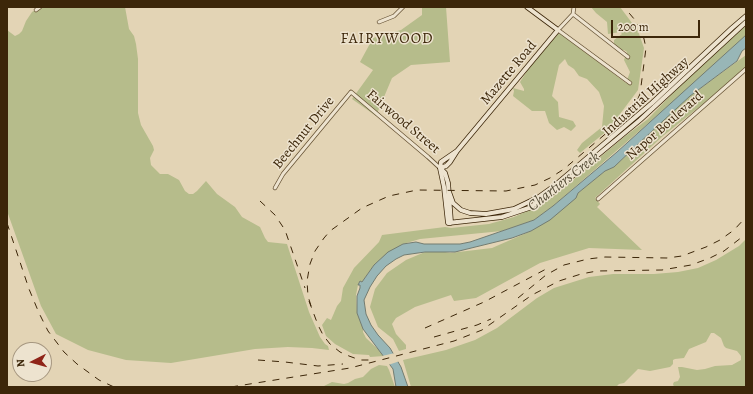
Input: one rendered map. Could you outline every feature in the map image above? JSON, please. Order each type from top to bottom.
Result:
[{"type":"street","points":[[379,22],[394,16],[403,7]]},
{"type":"street","points":[[528,7],[630,83]]},
{"type":"street","points":[[574,7],[573,14],[628,57]]},
{"type":"street","name":"Mazette Road","points":[[440,168],[442,162],[457,151],[573,14]]},
{"type":"street","name":"Industrial Highway","points":[[449,192],[453,203],[461,210],[470,213],[486,214],[500,212],[520,206],[539,197],[553,187],[649,106],[746,16]]},
{"type":"street","name":"Industrial Highway","points":[[450,223],[508,216],[542,201],[649,112],[746,22]]},
{"type":"street","name":"Napor Boulevard","points":[[598,199],[746,69]]},
{"type":"street","name":"Fairwood Street","points":[[351,92],[428,156],[446,175],[449,192],[450,223]]},
{"type":"street","name":"Beechnut Drive","points":[[275,188],[283,174],[351,92]]},
{"type":"street","name":"Fairwood Street","points":[[440,168],[450,223]]},
{"type":"green space","points":[[42,7],[125,7],[129,29],[134,36],[136,44],[138,59],[138,113],[141,125],[154,150],[150,158],[151,165],[160,174],[168,174],[179,180],[185,191],[189,194],[193,194],[197,191],[206,181],[217,194],[235,207],[242,217],[260,227],[268,242],[287,244],[309,312],[320,337],[328,346],[329,350],[288,347],[255,349],[171,363],[126,360],[88,350],[56,334],[41,306],[7,211],[7,30],[15,36],[19,34],[32,12],[39,10]]},
{"type":"green space","points":[[422,7],[446,7],[450,62],[411,65],[392,78],[376,116],[352,99],[373,70],[360,62],[373,38],[401,30],[422,15]]},
{"type":"green space","points":[[591,7],[620,7],[638,31],[644,48],[638,90],[608,130],[580,153],[577,150],[582,143],[602,127],[604,106],[599,92],[587,79],[579,76],[574,69],[568,65],[565,59],[559,65],[552,96],[558,102],[559,117],[573,121],[576,126],[571,131],[564,127],[557,130],[549,123],[545,111],[532,111],[513,96],[513,88],[524,91],[520,82],[529,68],[558,34],[562,34],[626,83],[630,72],[624,60],[627,52],[624,50],[617,51],[614,48],[614,40],[622,34],[620,32],[608,34],[607,22]]},
{"type":"green space","points":[[746,26],[746,35],[699,79],[553,206],[534,220],[502,231],[420,239],[403,244],[374,265],[362,282],[360,281],[358,285],[356,295],[357,313],[366,338],[384,356],[370,357],[369,355],[353,354],[335,344],[326,336],[322,325],[327,318],[331,320],[337,306],[341,301],[343,288],[354,268],[379,242],[382,235],[445,227],[451,228],[489,224],[514,217],[540,205],[554,196],[624,137],[648,119],[727,41]]},
{"type":"green space","points":[[746,55],[746,67],[728,84],[663,136],[595,198],[600,204],[597,207],[642,250],[589,248],[540,263],[476,298],[454,301],[451,295],[415,307],[396,318],[392,324],[396,334],[406,345],[406,349],[399,351],[393,339],[378,327],[370,307],[375,289],[387,273],[406,260],[425,252],[450,253],[492,248],[531,231],[605,171],[614,167],[690,96]]},
{"type":"green space","points":[[746,239],[746,387],[674,387],[674,382],[678,381],[680,377],[678,367],[697,370],[715,366],[732,365],[741,360],[741,356],[737,351],[726,348],[721,338],[714,333],[711,333],[706,342],[689,349],[684,358],[673,360],[673,364],[670,367],[650,371],[638,369],[624,383],[619,384],[616,387],[411,387],[403,360],[446,350],[475,340],[497,328],[537,298],[554,288],[589,277],[613,274],[654,274],[678,272],[698,268],[716,260],[739,246]]},
{"type":"green space","points":[[379,365],[387,366],[395,387],[322,387],[332,382],[344,384],[348,383],[363,377],[371,369]]},
{"type":"water","points":[[746,35],[746,48],[742,51],[737,61],[690,96],[614,167],[605,171],[578,193],[576,198],[550,220],[531,231],[512,238],[455,252],[425,252],[404,255],[386,266],[377,276],[364,300],[366,314],[371,325],[390,348],[401,367],[408,387],[396,387],[393,369],[363,329],[357,313],[357,296],[360,288],[360,285],[358,285],[360,281],[362,282],[374,265],[388,252],[403,244],[416,242],[424,244],[460,244],[534,220],[553,206],[617,152]]},
{"type":"pier","points":[[395,353],[400,361],[388,365],[382,356]]},
{"type":"railway","points":[[311,306],[308,296],[307,281],[310,264],[315,251],[330,231],[362,208],[389,196],[417,190],[506,191],[535,185],[564,169],[629,114],[640,94],[646,48],[641,29],[624,7]]},
{"type":"railway","points":[[260,201],[275,215],[285,230],[305,288]]},
{"type":"railway","points":[[518,298],[546,275],[564,265],[588,259],[605,257],[667,258],[682,256],[720,240],[734,230],[746,217]]},
{"type":"railway","points":[[7,223],[29,289],[48,331],[64,352],[77,364],[99,380],[114,387]]},
{"type":"railway","points":[[231,387],[350,368],[454,341],[482,330],[532,295],[559,281],[597,271],[662,270],[691,265],[724,251],[746,234]]},
{"type":"railway","points":[[425,328],[484,302],[548,268]]},
{"type":"railway","points":[[309,301],[318,325],[330,344],[340,352],[349,356],[360,360],[370,360]]},
{"type":"railway","points":[[434,337],[477,325],[491,319]]},
{"type":"railway","points":[[258,360],[318,366],[343,364]]},
{"type":"district","name":"FAIRYWOOD","points":[[387,39]]},
{"type":"water label","name":"Chartiers Creek","points":[[564,182]]}]
